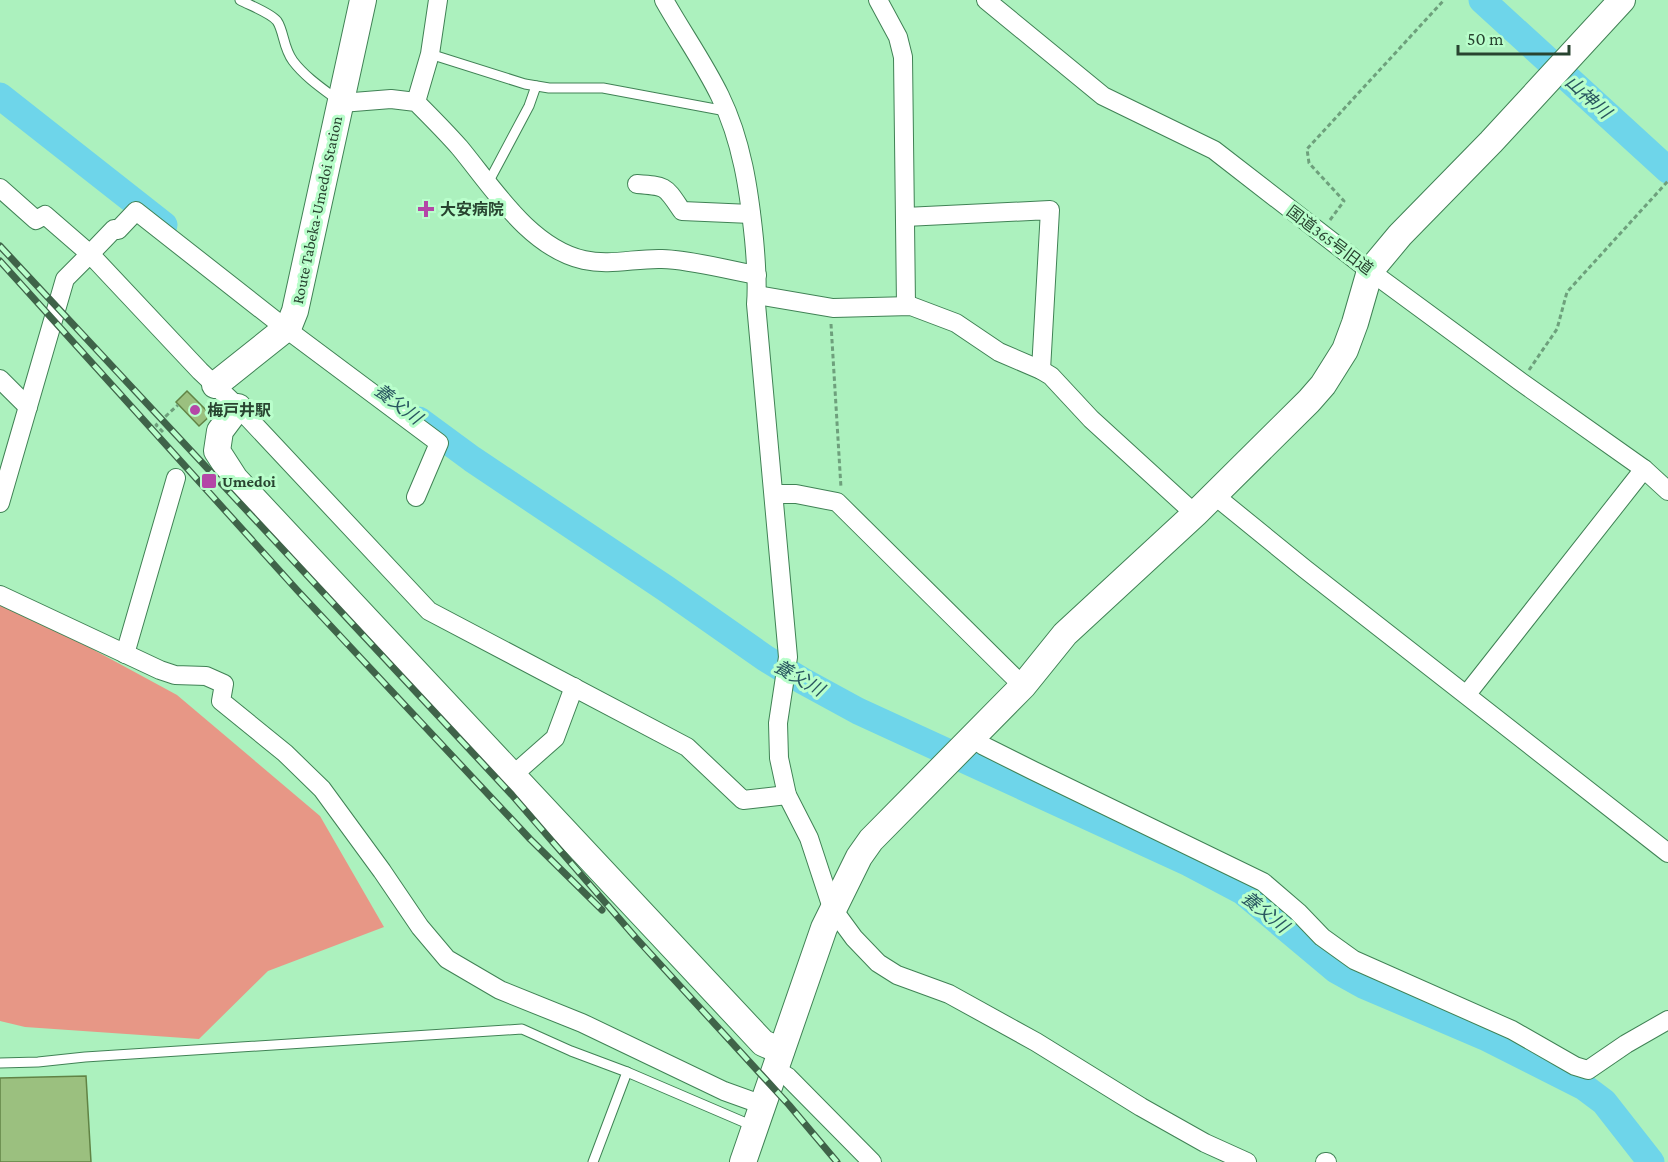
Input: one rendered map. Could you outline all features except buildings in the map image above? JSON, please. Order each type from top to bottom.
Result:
[{"type":"street","name":"Route Tabeka-Umedoi Station","points":[[290,322],[363,0]]},
{"type":"street","points":[[416,102],[430,54],[438,0]]},
{"type":"street","points":[[664,0],[727,111],[740,152],[752,214],[757,275],[757,315],[788,657],[778,723],[779,758],[787,795],[809,838],[832,908],[854,938],[878,963],[897,975],[949,994],[1036,1042],[1196,1138],[1247,1162]]},
{"type":"street","points":[[878,0],[898,37],[903,57],[906,305]]},
{"type":"street","name":"国道365号旧道","points":[[986,0],[1103,96],[1214,150],[1370,271],[1644,469],[1668,491]]},
{"type":"street","points":[[743,1162],[832,908],[859,857],[871,840],[967,740],[1023,686],[1065,634],[1195,514],[1309,401],[1329,376],[1345,350],[1370,271],[1400,235],[1622,0]]},
{"type":"street","points":[[341,103],[399,99],[416,102],[460,148],[527,226],[550,245],[567,254],[584,260],[606,262],[675,260],[757,275]]},
{"type":"street","points":[[637,184],[667,189],[682,211],[752,214]]},
{"type":"street","points":[[0,188],[36,220],[45,215],[90,254],[200,371],[238,407],[429,611],[687,747],[743,800],[787,795]]},
{"type":"street","points":[[905,217],[1050,210],[1041,370]]},
{"type":"street","points":[[1,497],[66,279],[114,229],[118,230],[136,211],[290,322],[439,443],[416,497]]},
{"type":"street","points":[[757,295],[833,308],[906,305],[956,323],[999,352],[1051,376],[1091,419],[1195,514]]},
{"type":"street","points":[[215,385],[290,322]]},
{"type":"street","points":[[0,379],[28,407]]},
{"type":"street","points":[[238,407],[220,431],[217,451],[235,479],[778,1060],[788,1077],[872,1162]]},
{"type":"street","points":[[1467,694],[1644,469]]},
{"type":"street","points":[[125,654],[176,478]]},
{"type":"street","points":[[774,494],[796,494],[837,502],[1023,686]]},
{"type":"street","points":[[1214,495],[1668,853]]},
{"type":"street","points":[[0,595],[175,675],[206,676],[224,684],[221,701],[285,753],[321,789],[420,927],[447,959],[500,990],[582,1023],[724,1090],[759,1116]]},
{"type":"street","points":[[513,775],[555,738],[574,687]]},
{"type":"street","points":[[967,740],[984,746],[1263,882],[1322,937],[1354,960],[1512,1030],[1575,1066],[1588,1070],[1626,1044],[1668,1020]]},
{"type":"lane","points":[[240,0],[274,18],[293,62],[341,103]]},
{"type":"lane","points":[[430,54],[536,86],[603,88],[727,111]]},
{"type":"lane","points":[[488,183],[529,106],[536,86]]},
{"type":"lane","points":[[0,1063],[522,1029],[627,1072],[759,1116]]},
{"type":"lane","points":[[593,1162],[627,1072]]},
{"type":"path","points":[[1320,233],[1344,201],[1309,163],[1307,149],[1444,0]]},
{"type":"path","points":[[1521,382],[1557,329],[1567,292],[1668,181]]},
{"type":"path","points":[[833,308],[831,325],[841,489],[837,502]]},
{"type":"path","points":[[163,432],[156,424],[178,405]]},
{"type":"shaded area","points":[[0,599],[177,695],[320,816],[384,927],[268,971],[199,1039],[25,1027],[0,1021]]},
{"type":"waterway","name":"山神川","points":[[1482,0],[1668,170]]},
{"type":"waterway","name":"養父川","points":[[0,96],[164,225]]},
{"type":"waterway","name":"養父川","points":[[419,420],[472,459],[765,658],[803,681],[858,711],[1189,863],[1242,891],[1336,970],[1363,985],[1485,1037],[1584,1087],[1604,1102],[1651,1162]]},
{"type":"railway","points":[[0,246],[512,795],[636,938],[789,1105],[837,1162]]},
{"type":"railway","points":[[0,261],[297,590],[530,839],[602,910]]},
{"type":"place","name":"大安病院","points":[[426,209]]},
{"type":"place","name":"梅戸井駅","points":[[195,410]]},
{"type":"place","name":"Umedoi","points":[[209,481]]}]
